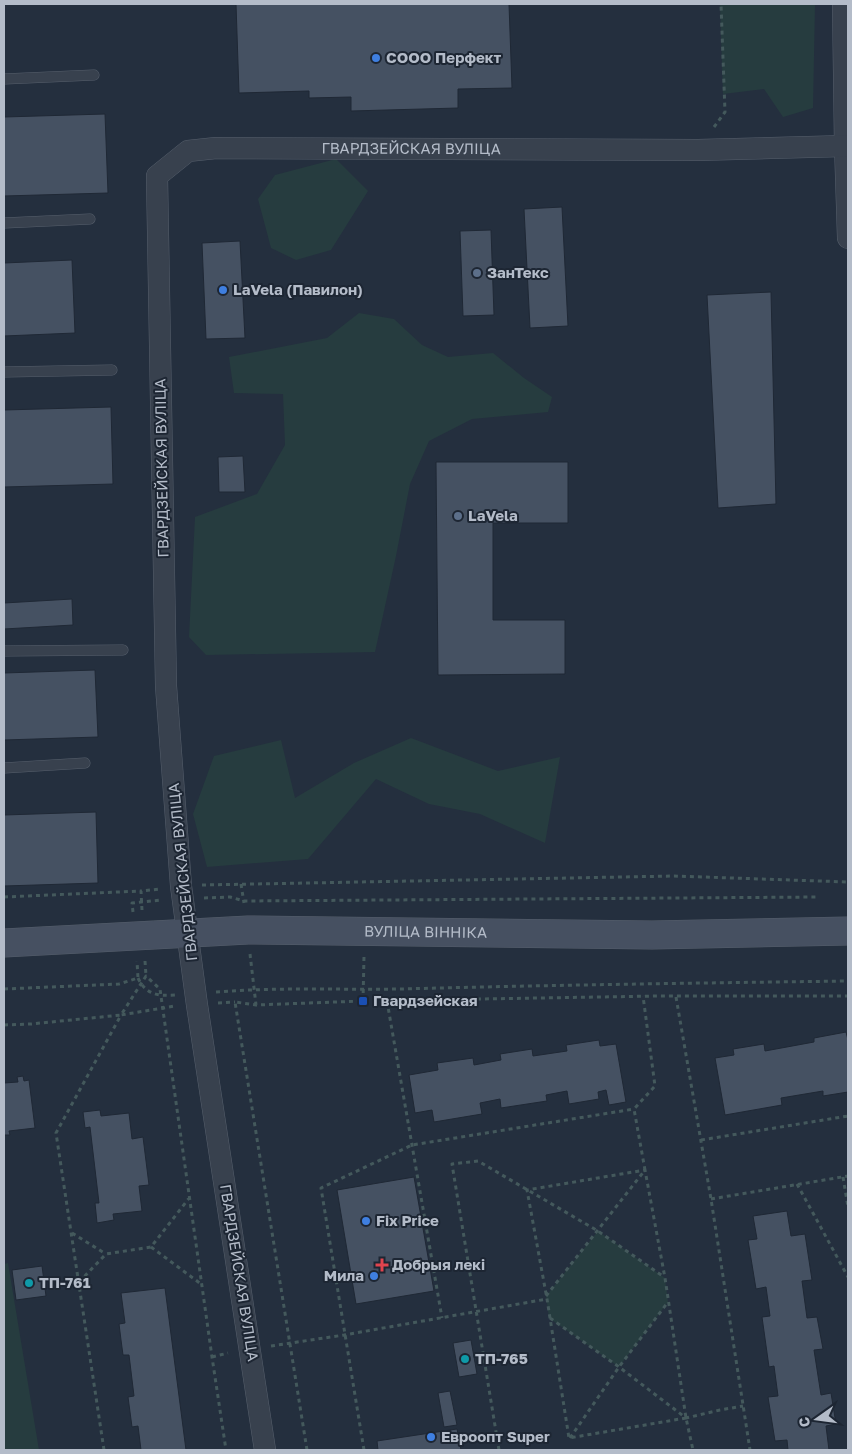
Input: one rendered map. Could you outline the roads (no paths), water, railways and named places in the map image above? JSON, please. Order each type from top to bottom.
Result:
[{"type":"street","points":[[843,4],[848,238]]},
{"type":"street","name":"ГВАРДЗЕЙСКАЯ ВУЛІЦА","points":[[265,1450],[181,886],[166,686],[157,176],[188,151],[216,148],[698,150],[845,146]]},
{"type":"street","name":"ВУЛІЦА ВІННІКА","points":[[4,943],[248,930],[652,935],[848,931]]},
{"type":"lane","points":[[4,79],[94,76]]},
{"type":"lane","points":[[4,223],[90,219]]},
{"type":"lane","points":[[4,372],[112,370]]},
{"type":"lane","points":[[4,651],[123,650]]},
{"type":"lane","points":[[4,768],[85,762]]},
{"type":"place","name":"СООО Перфект","points":[[376,58]]},
{"type":"place","name":"ЗанТекс","points":[[477,273]]},
{"type":"place","name":"LaVela (Павилон)","points":[[223,290]]},
{"type":"place","name":"LaVela","points":[[458,516]]},
{"type":"place","name":"Гвардзейская","points":[[363,1001]]},
{"type":"place","name":"Fix Price","points":[[366,1221]]},
{"type":"place","name":"Добрыя лекі","points":[[382,1265]]},
{"type":"place","name":"Мила","points":[[374,1276]]},
{"type":"place","name":"ТП-761","points":[[29,1283]]},
{"type":"place","name":"ТП-765","points":[[465,1359]]},
{"type":"place","name":"Евроопт Super","points":[[431,1437]]}]
